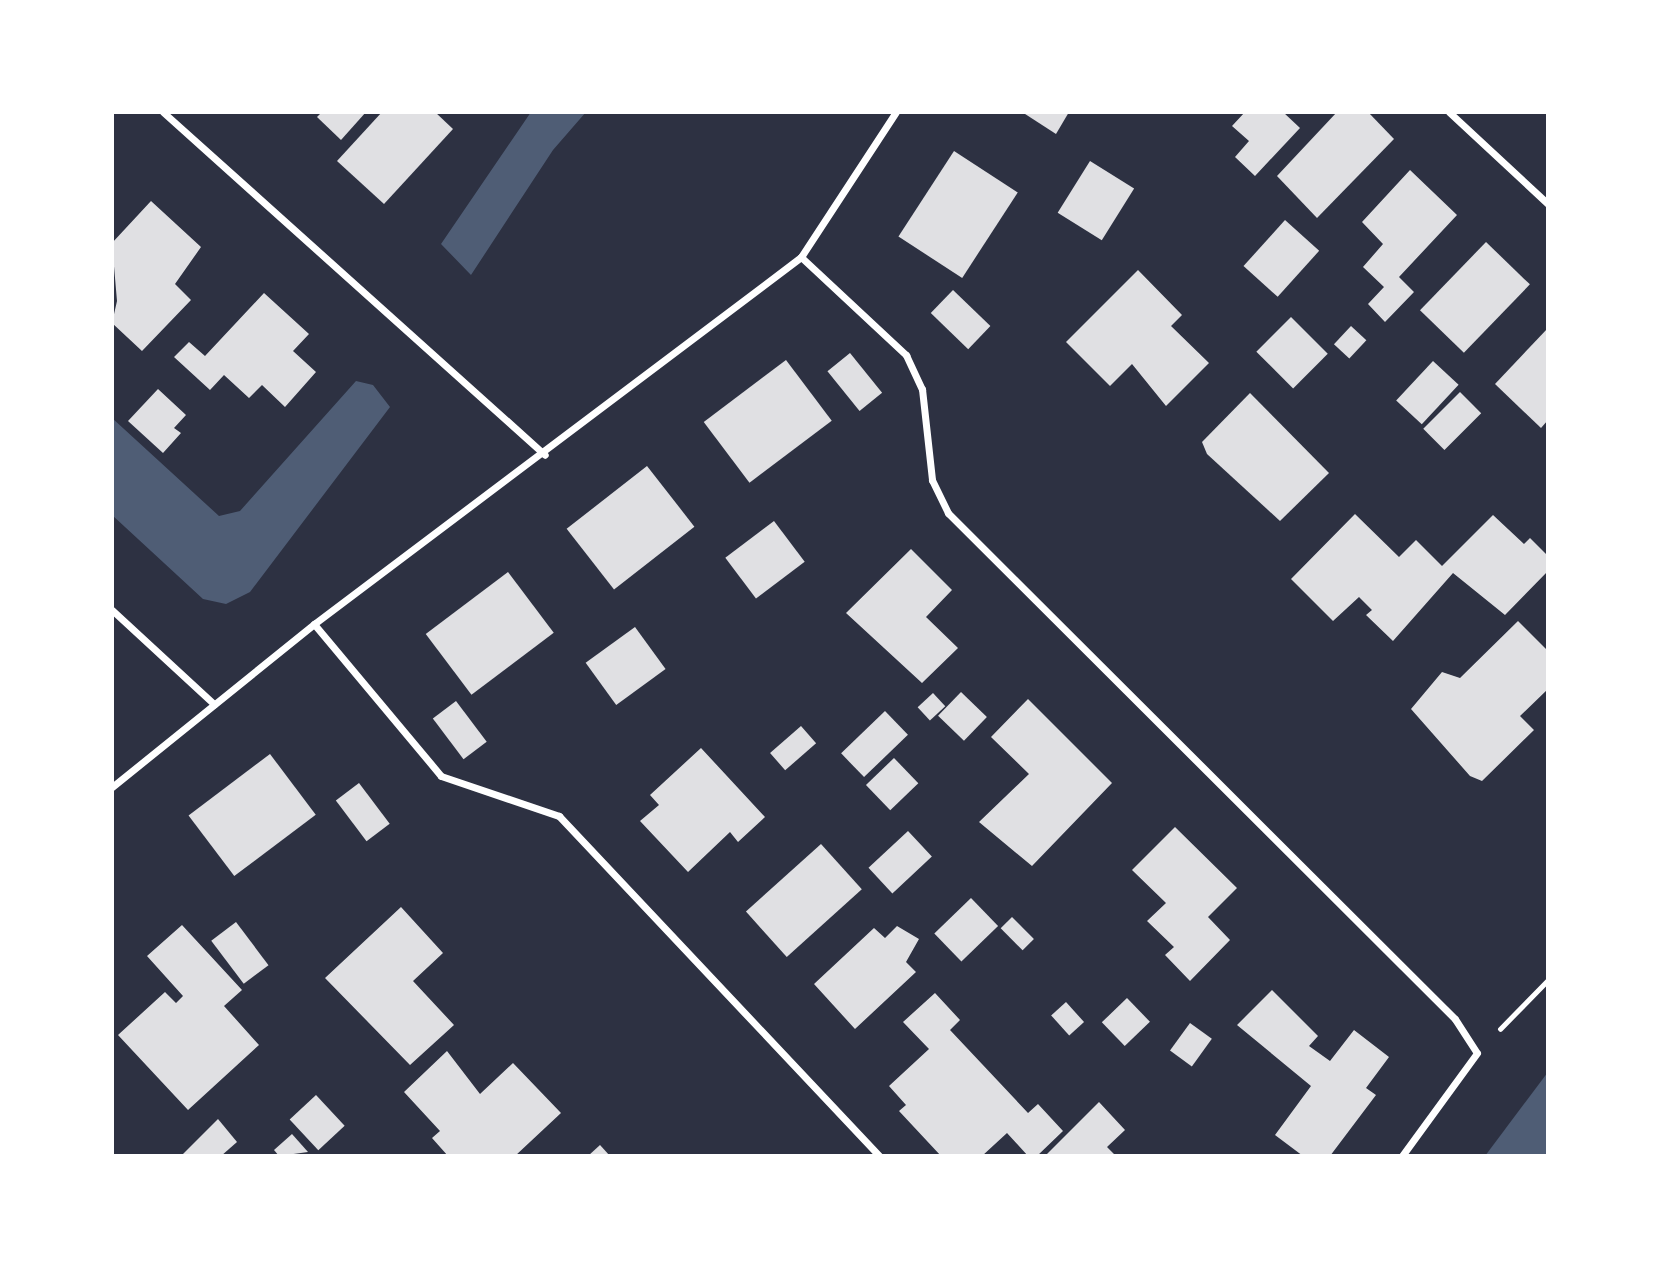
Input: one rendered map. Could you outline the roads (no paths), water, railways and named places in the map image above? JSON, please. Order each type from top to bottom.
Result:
[{"type":"street","points":[[163,112],[545,455]]},
{"type":"street","points":[[112,787],[314,624],[545,455],[802,257],[896,112]]},
{"type":"street","points":[[1449,112],[1548,204]]},
{"type":"street","points":[[802,257],[906,355],[922,389],[932,480],[948,513],[1455,1019],[1477,1054],[1402,1156]]},
{"type":"street","points":[[112,610],[214,704]]},
{"type":"street","points":[[314,624],[440,776],[559,816],[879,1156]]},
{"type":"water","points":[[531,112],[586,112],[553,150],[471,275],[441,244]]},
{"type":"water","points":[[356,381],[373,385],[390,407],[250,592],[226,604],[203,599],[112,515],[112,418],[219,516],[240,511]]},
{"type":"water","points":[[1548,1072],[1548,1156],[1485,1156]]}]
